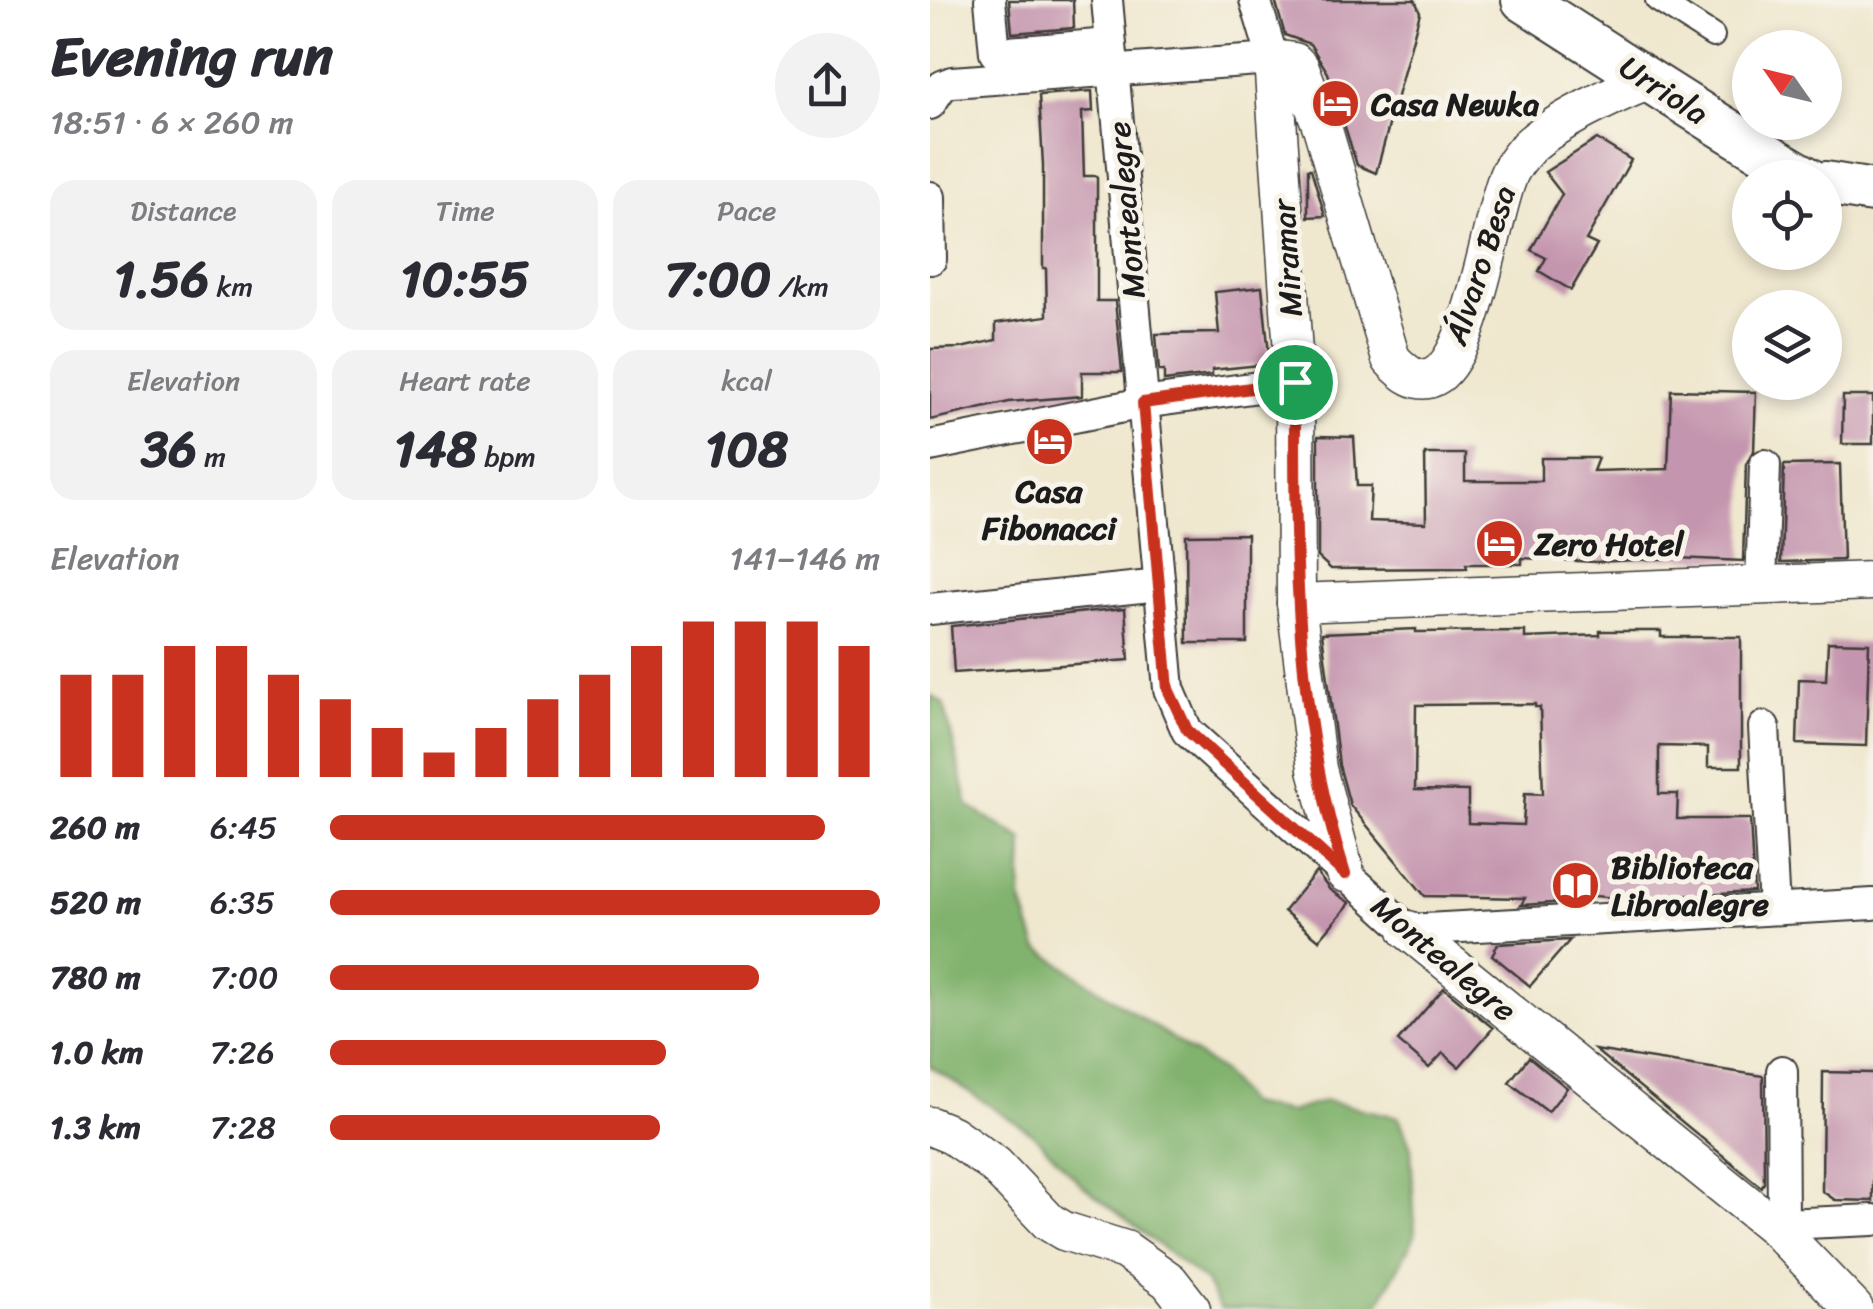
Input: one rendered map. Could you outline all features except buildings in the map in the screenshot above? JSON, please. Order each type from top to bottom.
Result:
[{"type":"main road","name":"Urriola","points":[[1524,0],[1675,100],[1777,160]]},
{"type":"main road","points":[[1842,186],[1873,191]]},
{"type":"street","points":[[990,0],[995,53],[1273,59]]},
{"type":"street","name":"Montealegre","points":[[1107,0],[1168,689],[1187,730],[1408,930],[1779,1226],[1854,1309]]},
{"type":"street","name":"Miramar","points":[[1254,0],[1273,59],[1295,382],[1296,603],[1317,769],[1345,874]]},
{"type":"street","points":[[1657,0],[1713,36]]},
{"type":"street","points":[[930,104],[942,86],[952,82],[1111,57]]},
{"type":"street","name":"Álvaro Besa","points":[[1273,59],[1294,62],[1300,68],[1322,127],[1391,360],[1403,373],[1420,380],[1438,374],[1453,353],[1478,291],[1507,177],[1529,147],[1578,114],[1650,80]]},
{"type":"street","points":[[930,197],[932,258]]},
{"type":"street","points":[[930,446],[1143,403],[1295,382]]},
{"type":"street","points":[[1761,586],[1765,465]]},
{"type":"street","points":[[1296,603],[1873,581]]},
{"type":"street","points":[[930,609],[1160,585]]},
{"type":"street","points":[[1764,728],[1774,908]]},
{"type":"street","points":[[1408,930],[1873,904]]},
{"type":"street","points":[[1782,1071],[1779,1226],[1873,1220]]},
{"type":"street","points":[[930,1126],[952,1135],[995,1165],[1049,1222],[1064,1231],[1125,1250],[1169,1282],[1191,1309]]},
{"type":"green space","points":[[930,695],[944,704],[968,806],[1023,840],[1021,899],[1037,948],[1222,1072],[1247,1104],[1289,1112],[1325,1101],[1399,1117],[1411,1148],[1415,1236],[1376,1309],[1220,1309],[1206,1282],[1082,1185],[1033,1134],[930,1066]]},
{"type":"place","name":"Casa Newka","points":[[1336,104]]},
{"type":"place","name":"Casa Fibonacci","points":[[1049,441]]},
{"type":"place","name":"Zero Hotel","points":[[1499,544]]},
{"type":"place","name":"Biblioteca Libroalegre","points":[[1576,885]]},
{"type":"route","points":[[1295,382],[1296,603],[1317,769],[1345,874],[1187,730],[1168,689],[1143,403],[1295,382]]}]
